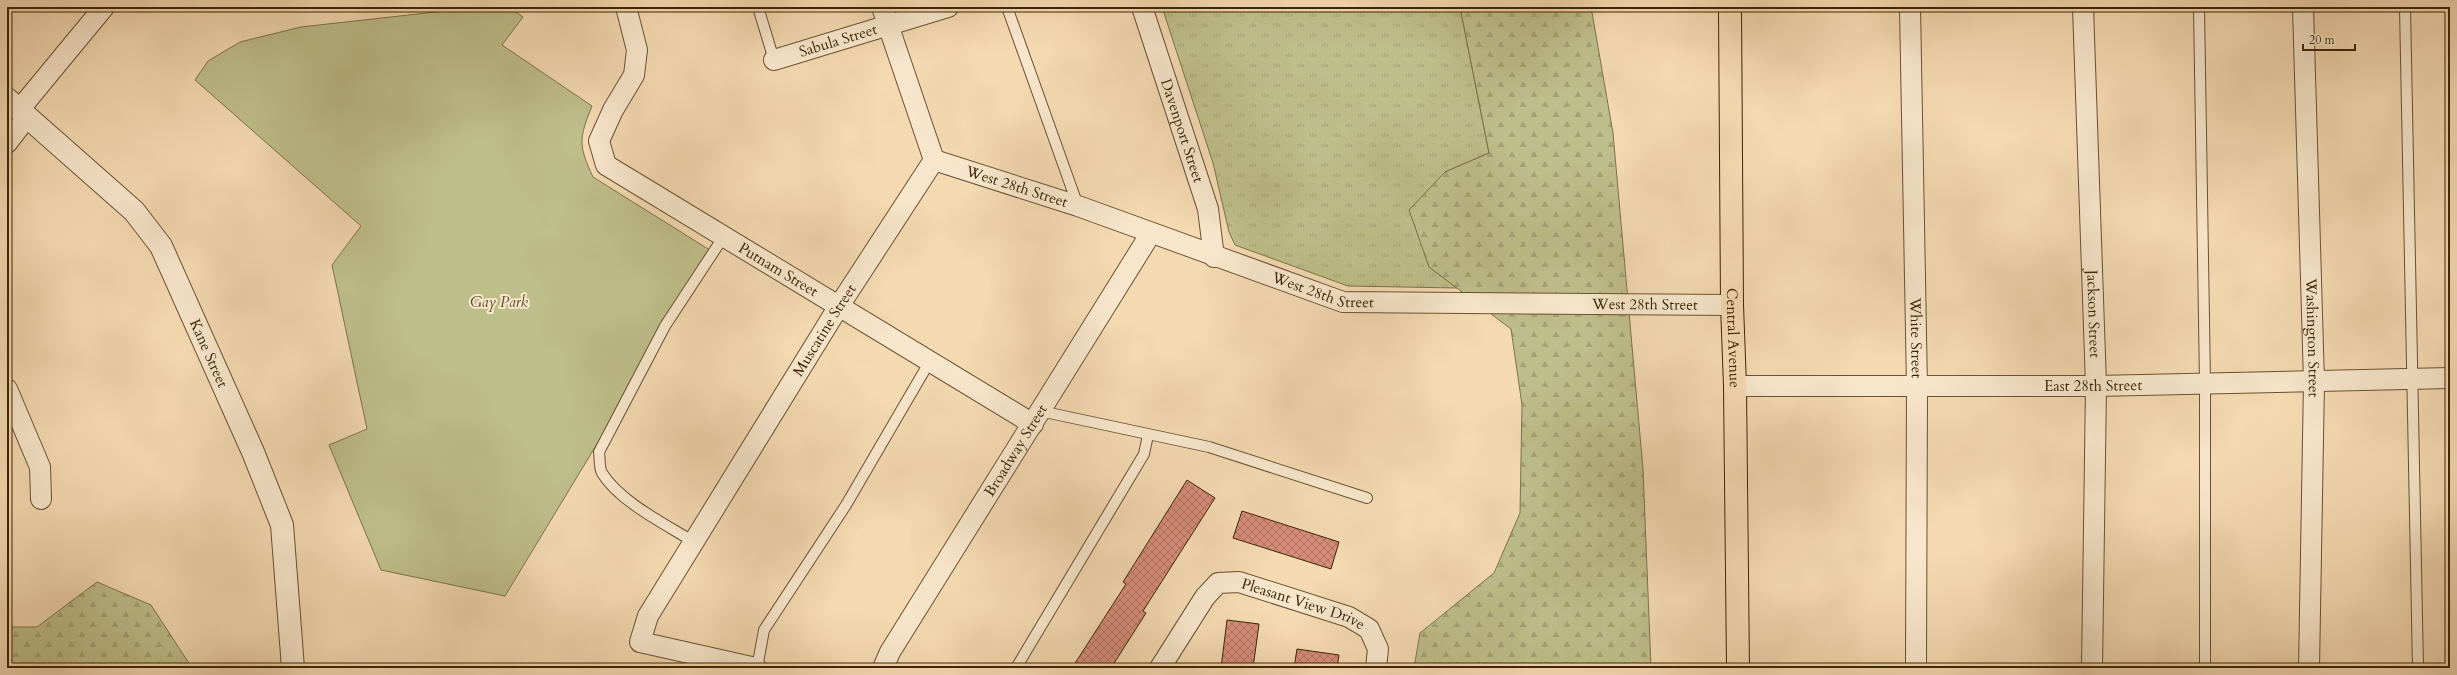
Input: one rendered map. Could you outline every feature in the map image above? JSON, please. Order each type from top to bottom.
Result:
[{"type":"main road","name":"Central Avenue","points":[[1730,7],[1732,305],[1735,386],[1738,668]]},
{"type":"street","points":[[7,143],[18,109],[104,7]]},
{"type":"street","name":"Putnam Street","points":[[626,7],[637,50],[636,62],[634,75],[613,110],[599,141],[606,165],[930,361],[1036,417]]},
{"type":"street","points":[[882,7],[934,160]]},
{"type":"street","name":"Sabula Street","points":[[774,60],[948,7]]},
{"type":"street","name":"Davenport Street","points":[[1142,7],[1208,209],[1214,256]]},
{"type":"street","name":"White Street","points":[[1910,7],[1917,387],[1916,668]]},
{"type":"street","name":"Jackson Street","points":[[2083,7],[2096,386],[2092,668]]},
{"type":"street","name":"Washington Street","points":[[2302,7],[2314,382],[2309,668]]},
{"type":"street","name":"Kane Street","points":[[18,109],[134,211],[161,246],[253,452],[282,525],[293,668]]},
{"type":"street","name":"West 28th Street","points":[[934,160],[1078,206],[1343,302],[1732,305]]},
{"type":"street","name":"Muscatine Street","points":[[756,668],[640,642],[648,616],[839,306],[934,160]]},
{"type":"street","name":"Broadway Street","points":[[883,668],[890,652],[1151,233]]},
{"type":"street","name":"East 28th Street","points":[[1735,386],[2096,386],[2450,378]]},
{"type":"street","points":[[7,389],[40,467],[41,499]]},
{"type":"street","name":"Pleasant View Drive","points":[[1160,668],[1205,597],[1218,583],[1239,582],[1349,616],[1369,629],[1378,649],[1376,668]]},
{"type":"lane","points":[[758,7],[774,60]]},
{"type":"lane","points":[[1008,7],[1078,206]]},
{"type":"lane","points":[[2199,7],[2205,383],[2205,668]]},
{"type":"lane","points":[[2405,7],[2418,668]]},
{"type":"lane","points":[[694,542],[650,515],[617,491],[601,472],[599,452],[665,326],[724,236]]},
{"type":"lane","points":[[756,668],[764,630],[846,505],[930,361]]},
{"type":"lane","points":[[1036,417],[1148,434],[1209,447],[1368,498]]},
{"type":"lane","points":[[1016,668],[1144,454],[1148,434]]},
{"type":"green space","name":"Gay Park","points":[[480,7],[508,7],[523,17],[502,45],[592,106],[585,126],[582,142],[585,157],[593,177],[713,252],[505,596],[381,570],[329,445],[367,429],[332,265],[361,226],[195,80],[208,61],[240,42],[301,27]]},
{"type":"green space","points":[[1162,7],[1460,7],[1489,153],[1445,172],[1429,267],[1457,288],[1348,286],[1235,245],[1229,232],[1213,163]]},
{"type":"green space","points":[[1460,7],[1591,7],[1613,133],[1643,469],[1651,668],[1414,668],[1420,633],[1494,573],[1520,513],[1522,405],[1511,329],[1429,267],[1409,210],[1445,172],[1489,153]]},
{"type":"green space","points":[[97,582],[151,605],[192,668],[7,668],[7,627],[37,627]]},
{"type":"building","points":[[1187,480],[1215,498],[1143,611],[1146,613],[1111,668],[1072,668],[1126,584],[1123,582]]},
{"type":"building","points":[[1242,511],[1339,542],[1331,569],[1233,538]]},
{"type":"building","points":[[1227,620],[1259,624],[1253,668],[1221,668]]},
{"type":"building","points":[[1297,649],[1339,655],[1337,668],[1294,668]]}]
